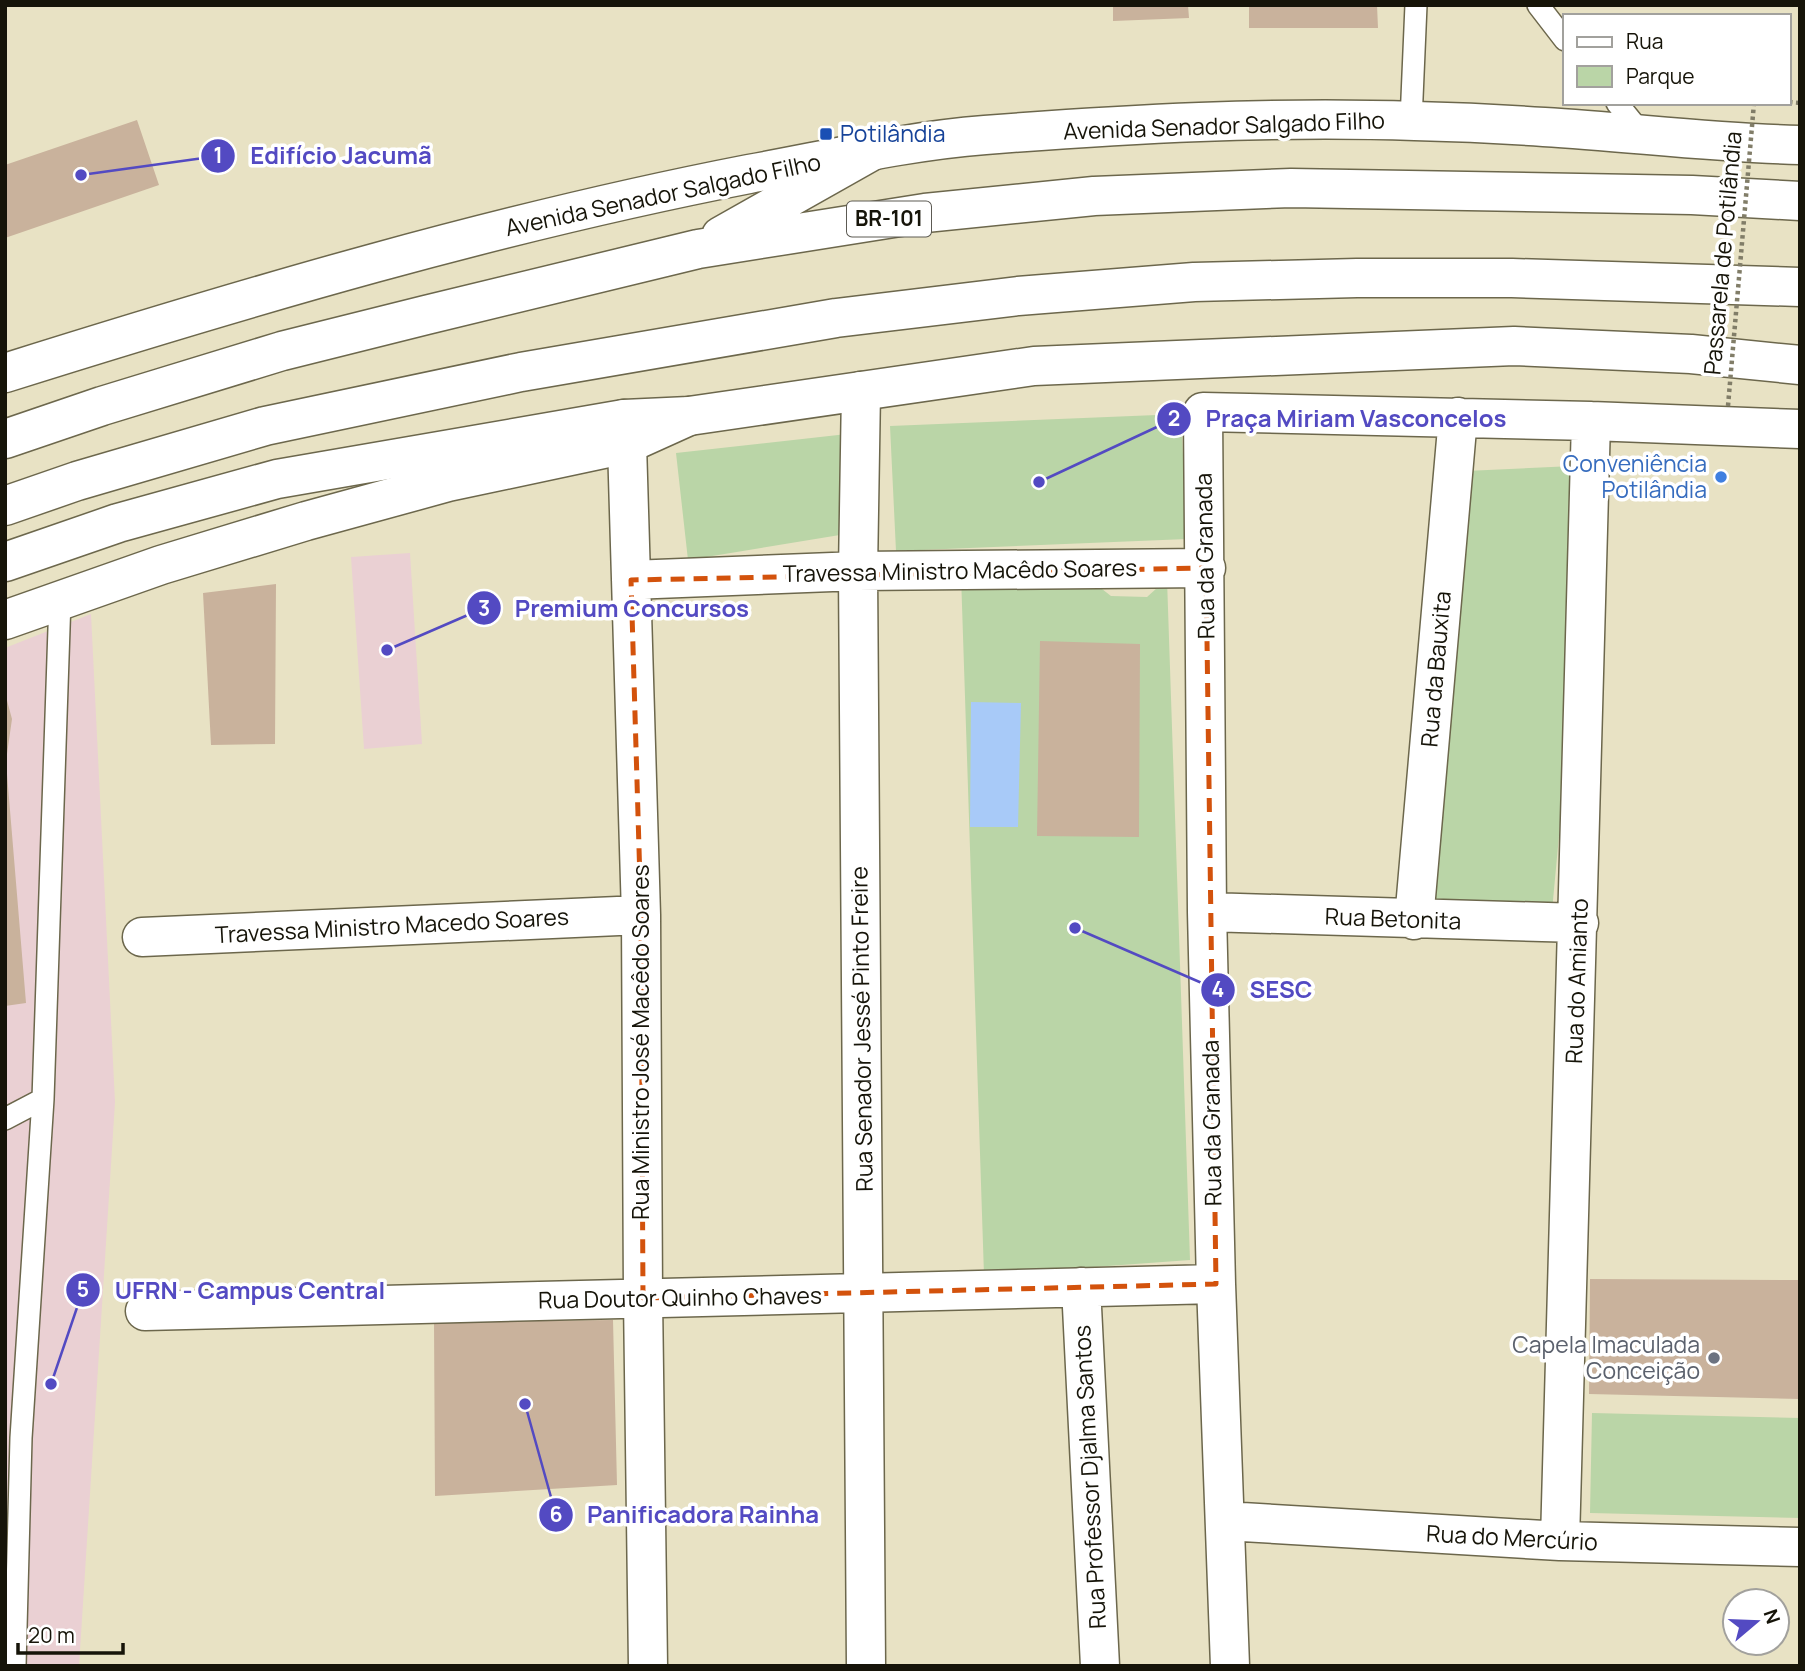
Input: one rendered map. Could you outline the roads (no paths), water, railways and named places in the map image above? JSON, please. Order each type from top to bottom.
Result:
[{"type":"main road","name":"Avenida Senador Salgado Filho","points":[[5,373],[215,307],[525,222],[710,182],[872,151],[979,135],[1278,120],[1410,121],[1543,127],[1734,144],[1800,145]]},
{"type":"main road","points":[[698,249],[872,151]]},
{"type":"main road","name":"BR-101","points":[[5,439],[282,351],[698,249],[925,213],[1094,196],[1291,188],[1692,195],[1800,201]]},
{"type":"main road","points":[[5,506],[78,481],[265,426],[521,372],[849,316],[1018,296],[1194,282],[1512,278],[1800,288]]},
{"type":"main road","points":[[5,620],[161,565],[306,521],[689,415],[1034,366],[1514,346],[1691,354],[1800,365]]},
{"type":"main road","name":"Rua Senador Jessé Pinto Freire","points":[[861,391],[858,571],[866,1666]]},
{"type":"main road","name":"Rua da Granada","points":[[1230,1666],[1216,1284],[1207,912],[1203,412],[1458,417]]},
{"type":"main road","points":[[1458,417],[1800,429]]},
{"type":"main road","name":"Rua da Bauxita","points":[[1414,920],[1458,417]]},
{"type":"main road","name":"Rua do Amianto","points":[[1560,1541],[1591,421]]},
{"type":"main road","points":[[5,562],[118,523],[277,479],[625,431]]},
{"type":"main road","name":"Rua Ministro José Macêdo Soares","points":[[625,431],[641,915],[648,1666]]},
{"type":"main road","name":"Travessa Ministro Macêdo Soares","points":[[631,580],[858,571],[1206,568]]},
{"type":"main road","name":"Rua Betonita","points":[[1207,912],[1578,923]]},
{"type":"main road","name":"Travessa Ministro Macedo Soares","points":[[142,937],[641,915]]},
{"type":"main road","name":"Rua Doutor Quinho Chaves","points":[[145,1311],[1216,1284]]},
{"type":"main road","name":"Rua Professor Djalma Santos","points":[[1081,1287],[1100,1666]]},
{"type":"main road","name":"Rua do Mercúrio","points":[[1225,1521],[1560,1541],[1800,1547]]},
{"type":"lane","points":[[1410,121],[1416,5]]},
{"type":"lane","points":[[1538,5],[1563,37]]},
{"type":"lane","points":[[1619,105],[1643,136]]},
{"type":"lane","points":[[15,1666],[21,1437],[43,1099],[60,599]]},
{"type":"lane","points":[[5,1119],[43,1099]]},
{"type":"water","points":[[971,702],[1021,703],[1018,827],[970,827]]},
{"type":"place","name":"Potilândia","points":[[826,134]]},
{"type":"place","name":"Edifício Jacumã","points":[[81,175]]},
{"type":"place","name":"Conveniência Potilândia","points":[[1721,477]]},
{"type":"place","name":"Praça Miriam Vasconcelos","points":[[1039,482]]},
{"type":"place","name":"Premium Concursos","points":[[387,650]]},
{"type":"place","name":"SESC","points":[[1075,928]]},
{"type":"place","name":"Capela Imaculada Conceição","points":[[1714,1358]]},
{"type":"place","name":"UFRN - Campus Central","points":[[51,1384]]},
{"type":"place","name":"Panificadora Rainha","points":[[525,1404]]}]
